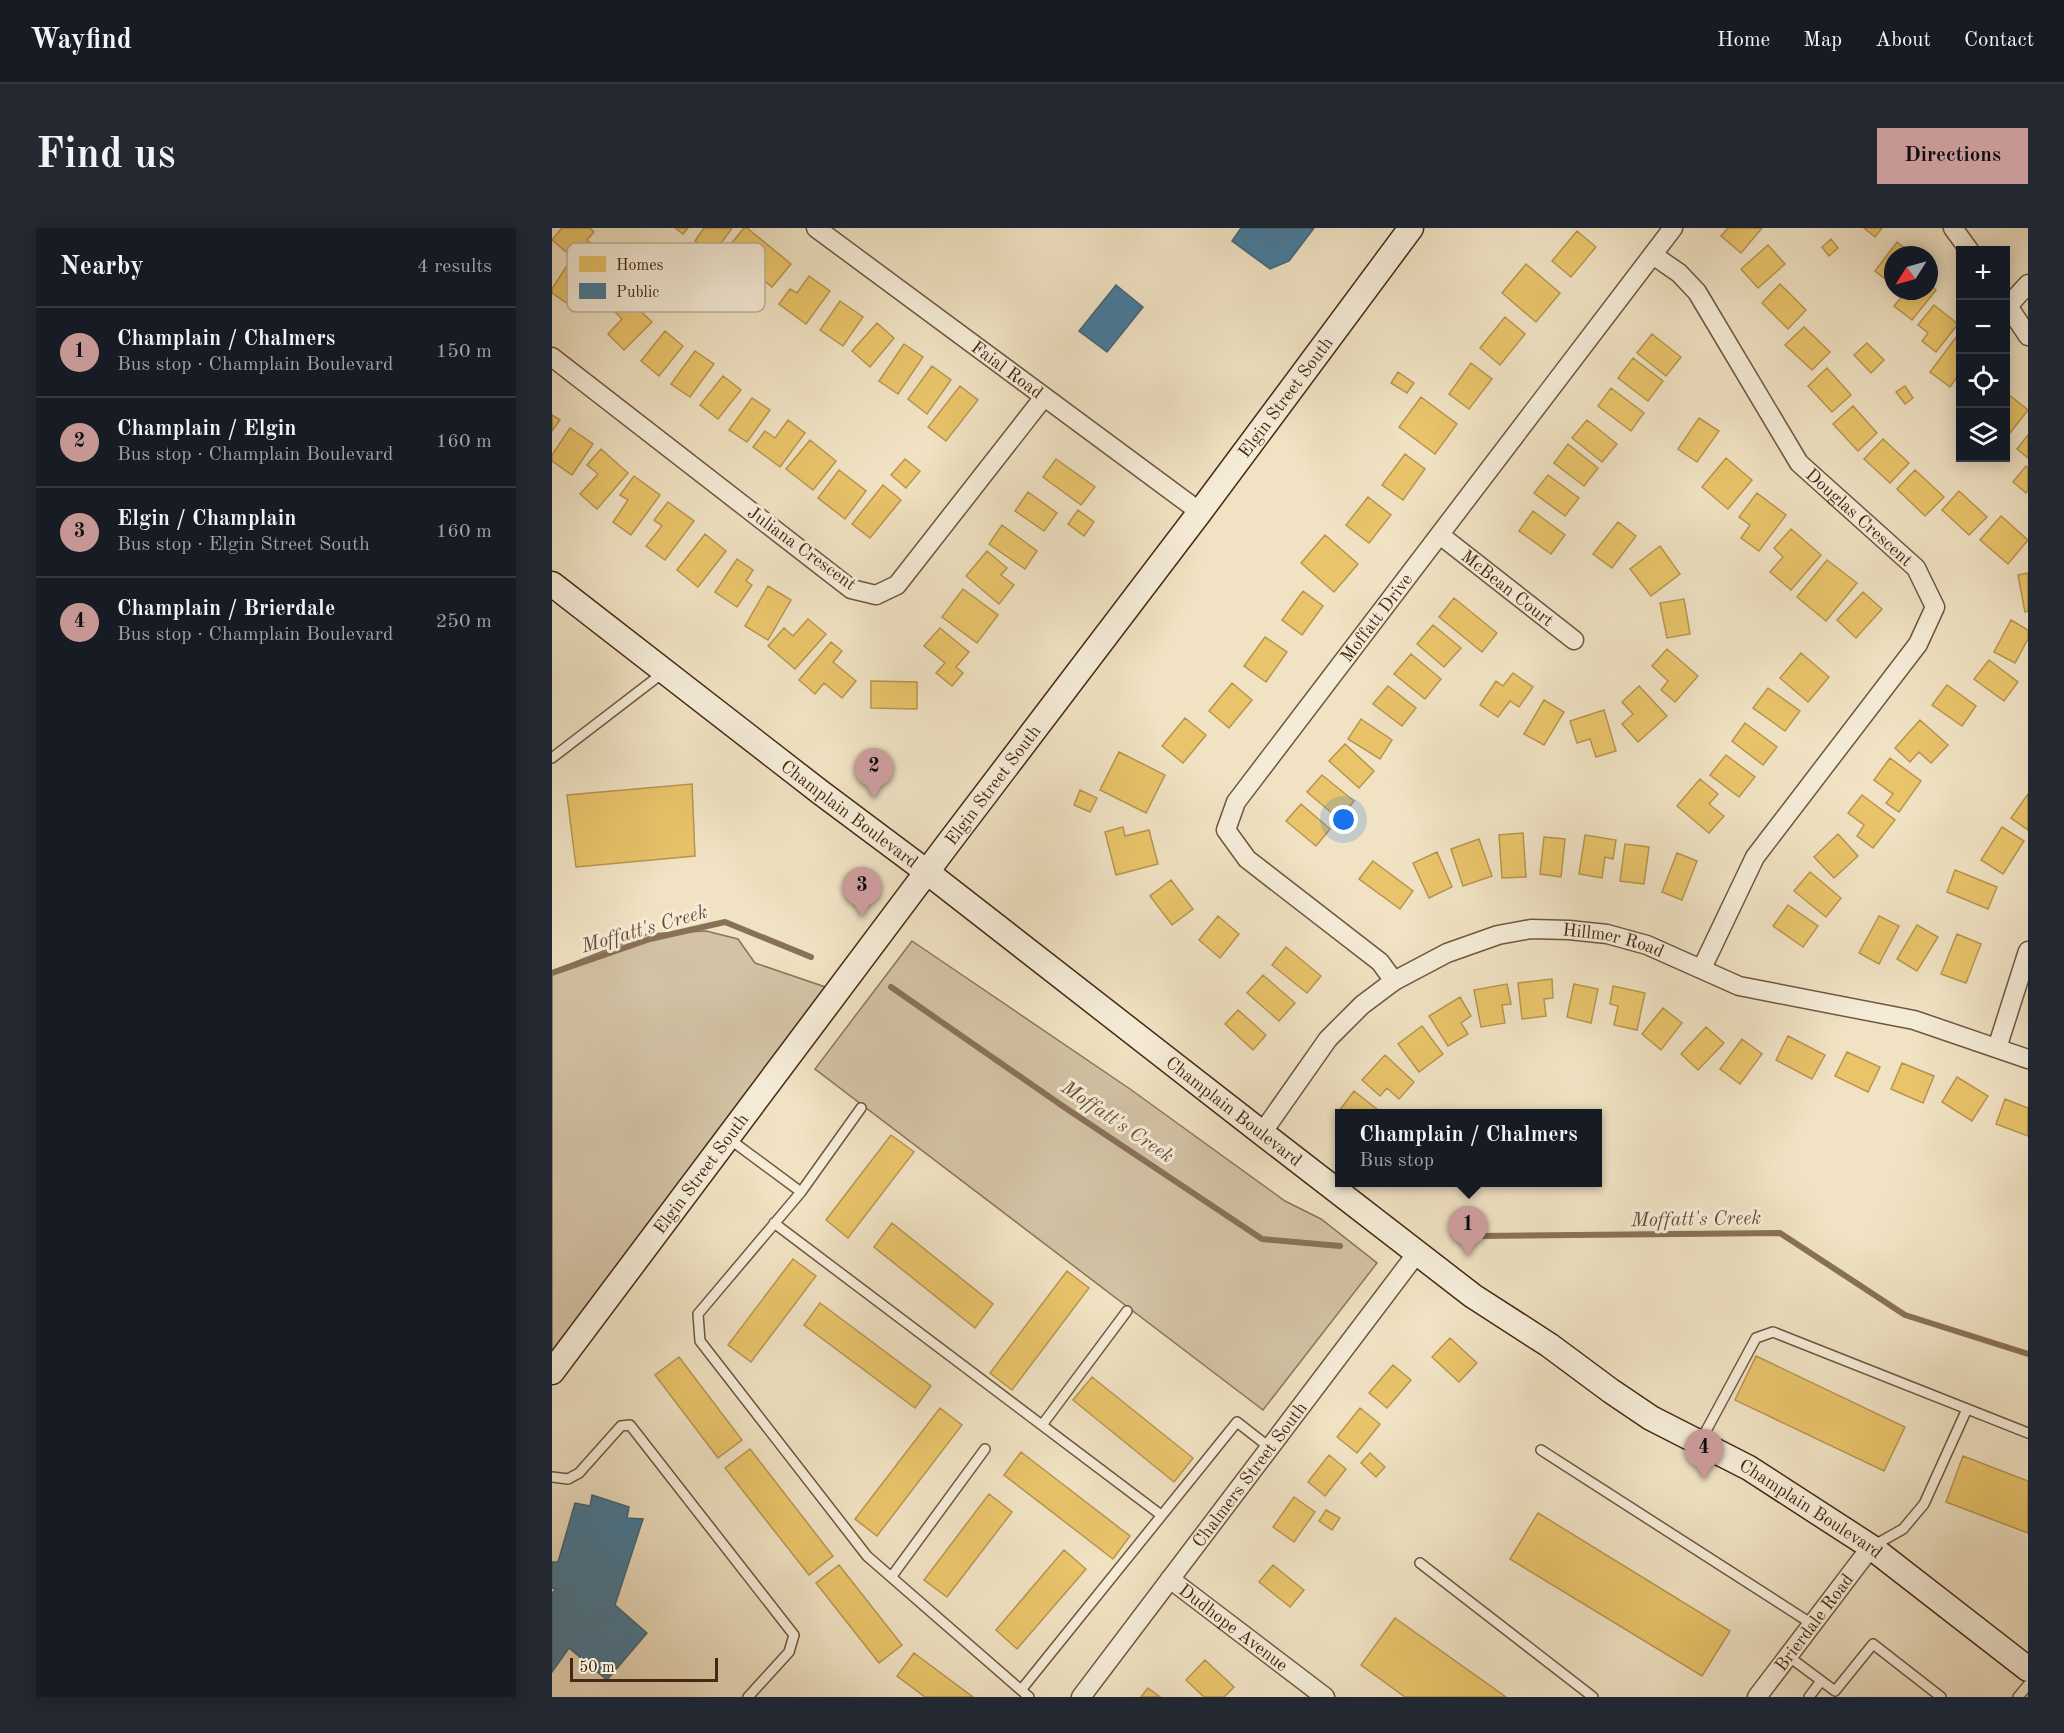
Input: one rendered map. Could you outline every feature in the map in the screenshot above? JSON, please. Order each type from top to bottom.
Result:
[{"type":"street","name":"Faial Road","points":[[816,228],[1200,512]]},
{"type":"street","name":"Elgin Street South","points":[[552,1372],[1411,228]]},
{"type":"street","name":"Moffatt Drive","points":[[1394,981],[1380,962],[1247,859],[1226,830],[1236,802],[1673,228]]},
{"type":"street","points":[[1953,228],[1966,246]]},
{"type":"street","name":"Douglas Crescent","points":[[1653,255],[1679,273],[1697,292],[1799,463],[1916,568],[1935,607],[1918,644],[1755,857],[1702,968]]},
{"type":"street","points":[[2010,301],[2028,284]]},
{"type":"street","points":[[2010,309],[2028,336]]},
{"type":"street","name":"Juliana Crescent","points":[[552,357],[851,589],[876,595],[897,585],[1044,397]]},
{"type":"street","name":"McBean Court","points":[[1440,535],[1574,640]]},
{"type":"street","name":"Champlain Boulevard","points":[[552,584],[1473,1296],[1549,1345],[1630,1404],[1699,1444],[1749,1468],[1871,1547],[2028,1669]]},
{"type":"street","name":"Hillmer Road","points":[[1262,1133],[1328,1039],[1362,1005],[1394,981],[1447,953],[1498,935],[1531,930],[1569,930],[1607,934],[1647,945],[1739,986],[1914,1020],[2028,1059]]},
{"type":"street","points":[[1997,1048],[2028,951]]},
{"type":"street","name":"Chalmers Street South","points":[[1081,1697],[1417,1253]]},
{"type":"street","name":"Brierdale Road","points":[[1757,1697],[1871,1547]]},
{"type":"street","name":"Dudhope Avenue","points":[[1170,1579],[1325,1697]]},
{"type":"lane","points":[[552,758],[664,672]]},
{"type":"lane","points":[[861,1108],[801,1191],[698,1314],[700,1341],[867,1556],[1029,1697]]},
{"type":"lane","points":[[728,1138],[801,1191]]},
{"type":"lane","points":[[774,1223],[1161,1515]]},
{"type":"lane","points":[[1042,1425],[1127,1311]]},
{"type":"lane","points":[[1699,1444],[1756,1338],[1773,1332],[2028,1433]]},
{"type":"lane","points":[[1871,1547],[1903,1529],[1924,1504],[1967,1409]]},
{"type":"lane","points":[[1021,1690],[1236,1422],[1269,1448]]},
{"type":"lane","points":[[552,1477],[568,1479],[579,1473],[621,1426],[630,1425],[794,1635],[789,1652],[748,1697]]},
{"type":"lane","points":[[892,1576],[985,1449]]},
{"type":"lane","points":[[1541,1450],[1812,1624]]},
{"type":"lane","points":[[1420,1563],[1593,1697]]},
{"type":"lane","points":[[1788,1656],[1838,1694],[1873,1644],[1941,1697]]},
{"type":"lane","points":[[1809,1697],[1821,1681]]},
{"type":"lane","points":[[2018,1697],[2028,1685]]},
{"type":"shaded area","points":[[706,931],[738,939],[755,963],[837,991],[552,1369],[552,971],[647,934]]},
{"type":"shaded area","points":[[912,941],[1130,1089],[1285,1201],[1321,1219],[1377,1263],[1263,1410],[815,1069]]},
{"type":"building: Homes","points":[[562,228],[590,228],[594,232],[587,240],[590,243],[567,243],[567,253],[552,240]]},
{"type":"building: Homes","points":[[675,228],[688,228],[683,234]]},
{"type":"building: Homes","points":[[704,228],[732,228],[721,243],[695,241]]},
{"type":"building: Homes","points":[[744,228],[747,228],[791,264],[772,287],[765,281],[765,243],[732,243]]},
{"type":"building: Homes","points":[[1728,228],[1762,228],[1741,253],[1721,236]]},
{"type":"building: Homes","points":[[1864,228],[1882,228],[1875,237]]},
{"type":"building: Homes","points":[[1577,231],[1596,247],[1571,277],[1552,261]]},
{"type":"building: Homes","points":[[1831,239],[1838,248],[1829,256],[1822,247]]},
{"type":"building: Homes","points":[[1768,245],[1785,264],[1758,288],[1741,269]]},
{"type":"building: Homes","points":[[1884,259],[1884,278],[1875,271]]},
{"type":"building: Homes","points":[[1526,264],[1560,293],[1536,322],[1502,293]]},
{"type":"building: Homes","points":[[566,267],[567,303],[552,293],[552,289]]},
{"type":"building: Homes","points":[[809,276],[830,291],[806,324],[779,304],[790,289],[797,293]]},
{"type":"building: Homes","points":[[1780,284],[1806,310],[1788,329],[1762,303]]},
{"type":"building: Homes","points":[[1899,300],[1928,300],[1912,320],[1894,306]]},
{"type":"building: Homes","points":[[840,301],[863,317],[843,346],[820,330]]},
{"type":"building: Homes","points":[[1934,305],[1956,322],[1956,327],[1936,352],[1922,341],[1928,333],[1918,325]]},
{"type":"building: Homes","points":[[615,312],[642,312],[652,322],[624,350],[608,334],[622,319]]},
{"type":"building: Homes","points":[[1505,317],[1525,334],[1500,365],[1480,348]]},
{"type":"building: Homes","points":[[877,323],[894,338],[870,367],[852,351]]},
{"type":"building: Homes","points":[[1804,327],[1830,352],[1812,370],[1785,345]]},
{"type":"building: Homes","points":[[665,331],[683,346],[659,376],[641,361]]},
{"type":"building: Homes","points":[[1652,334],[1681,357],[1666,376],[1637,353]]},
{"type":"building: Homes","points":[[1956,337],[1956,379],[1950,387],[1930,372]]},
{"type":"building: Homes","points":[[1867,343],[1884,360],[1871,373],[1854,355]]},
{"type":"building: Homes","points":[[904,344],[923,357],[898,394],[879,381]]},
{"type":"building: Homes","points":[[695,351],[714,364],[690,397],[671,384]]},
{"type":"building: Homes","points":[[1633,358],[1663,381],[1648,401],[1618,378]]},
{"type":"building: Homes","points":[[1471,363],[1492,379],[1469,409],[1449,394]]},
{"type":"building: Homes","points":[[932,366],[951,380],[927,414],[908,399]]},
{"type":"building: Homes","points":[[1827,368],[1851,395],[1832,412],[1808,386]]},
{"type":"building: Homes","points":[[1398,372],[1414,383],[1407,393],[1391,383]]},
{"type":"building: Homes","points":[[723,376],[741,390],[718,419],[700,405]]},
{"type":"building: Homes","points":[[960,386],[978,400],[946,441],[928,427]]},
{"type":"building: Homes","points":[[1905,386],[1913,398],[1905,404],[1896,392]]},
{"type":"building: Homes","points":[[1611,388],[1644,413],[1631,431],[1598,406]]},
{"type":"building: Homes","points":[[2010,396],[2028,410],[2010,433]]},
{"type":"building: Homes","points":[[1421,397],[1457,424],[1435,454],[1399,427]]},
{"type":"building: Homes","points":[[752,398],[770,410],[747,442],[729,430]]},
{"type":"building: Homes","points":[[1853,406],[1877,433],[1858,451],[1833,424]]},
{"type":"building: Homes","points":[[552,415],[560,420],[552,431]]},
{"type":"building: Homes","points":[[1699,418],[1719,431],[1697,462],[1678,449]]},
{"type":"building: Homes","points":[[788,420],[805,433],[780,467],[753,447],[765,431],[775,438]]},
{"type":"building: Homes","points":[[1587,420],[1617,444],[1602,462],[1572,438]]},
{"type":"building: Homes","points":[[570,428],[593,444],[572,475],[552,461],[552,455]]},
{"type":"building: Homes","points":[[2028,435],[2028,458],[2017,449]]},
{"type":"building: Homes","points":[[1883,439],[1909,463],[1890,483],[1864,459]]},
{"type":"building: Homes","points":[[810,440],[836,461],[813,490],[786,469]]},
{"type":"building: Homes","points":[[1568,444],[1598,468],[1584,486],[1554,463]]},
{"type":"building: Homes","points":[[601,449],[628,473],[597,509],[580,494],[598,474],[587,465]]},
{"type":"building: Homes","points":[[1405,454],[1425,469],[1403,500],[1382,485]]},
{"type":"building: Homes","points":[[1726,458],[1752,480],[1728,509],[1702,487]]},
{"type":"building: Homes","points":[[905,459],[920,471],[906,488],[891,475]]},
{"type":"building: Homes","points":[[1056,459],[1095,487],[1081,505],[1043,477]]},
{"type":"building: Homes","points":[[2026,466],[2028,468],[2028,490],[2026,493],[2013,482]]},
{"type":"building: Homes","points":[[839,470],[866,491],[845,519],[818,498]]},
{"type":"building: Homes","points":[[1915,470],[1944,497],[1925,516],[1897,489]]},
{"type":"building: Homes","points":[[1548,475],[1579,498],[1565,516],[1534,493]]},
{"type":"building: Homes","points":[[634,476],[660,495],[631,535],[613,522],[628,500],[620,495]]},
{"type":"building: Homes","points":[[883,485],[901,500],[870,538],[852,524]]},
{"type":"building: Homes","points":[[1959,491],[1987,517],[1969,535],[1942,510]]},
{"type":"building: Homes","points":[[1028,492],[1057,513],[1044,531],[1015,511]]},
{"type":"building: Homes","points":[[1757,493],[1786,515],[1759,551],[1741,538],[1750,525],[1739,517]]},
{"type":"building: Homes","points":[[1368,497],[1391,515],[1369,543],[1346,525]]},
{"type":"building: Homes","points":[[668,502],[694,521],[665,560],[646,546],[662,526],[654,520]]},
{"type":"building: Homes","points":[[1078,510],[1094,522],[1084,536],[1068,524]]},
{"type":"building: Homes","points":[[1533,511],[1565,535],[1551,554],[1519,531]]},
{"type":"building: Homes","points":[[2001,516],[2028,540],[2008,564],[1980,540]]},
{"type":"building: Homes","points":[[1618,522],[1636,536],[1612,568],[1593,554]]},
{"type":"building: Homes","points":[[1002,525],[1037,551],[1025,569],[989,544]]},
{"type":"building: Homes","points":[[1791,529],[1821,555],[1791,590],[1770,572],[1783,557],[1774,548]]},
{"type":"building: Homes","points":[[705,534],[726,551],[698,587],[677,570]]},
{"type":"building: Homes","points":[[1325,535],[1358,564],[1334,592],[1301,563]]},
{"type":"building: Homes","points":[[1660,546],[1680,574],[1651,596],[1630,569]]},
{"type":"building: Homes","points":[[987,551],[1007,568],[1001,575],[1014,585],[999,604],[966,576]]},
{"type":"building: Homes","points":[[737,559],[753,570],[746,581],[752,585],[737,607],[715,592]]},
{"type":"building: Homes","points":[[1827,560],[1857,583],[1826,621],[1797,597]]},
{"type":"building: Homes","points":[[2028,573],[2028,611],[2025,612],[2018,575]]},
{"type":"building: Homes","points":[[768,586],[791,600],[768,640],[745,626]]},
{"type":"building: Homes","points":[[963,589],[998,615],[977,643],[942,617]]},
{"type":"building: Homes","points":[[1303,591],[1323,606],[1302,635],[1282,620]]},
{"type":"building: Homes","points":[[1863,592],[1882,609],[1856,638],[1837,620]]},
{"type":"building: Homes","points":[[1454,598],[1497,633],[1482,652],[1439,617]]},
{"type":"building: Homes","points":[[1684,599],[1690,634],[1667,638],[1660,603]]},
{"type":"building: Homes","points":[[808,619],[826,634],[795,669],[768,646],[784,628],[793,636]]},
{"type":"building: Homes","points":[[2011,620],[2028,630],[2028,639],[2015,663],[1994,652]]},
{"type":"building: Homes","points":[[1433,625],[1461,648],[1444,667],[1417,644]]},
{"type":"building: Homes","points":[[940,628],[969,652],[956,667],[963,673],[952,686],[936,673],[945,663],[924,646]]},
{"type":"building: Homes","points":[[1265,637],[1287,652],[1266,682],[1244,666]]},
{"type":"building: Homes","points":[[831,642],[842,651],[833,662],[856,681],[842,698],[824,683],[815,694],[799,680]]},
{"type":"building: Homes","points":[[1667,649],[1698,676],[1675,702],[1661,690],[1668,681],[1652,666]]},
{"type":"building: Homes","points":[[1801,653],[1829,677],[1808,702],[1780,678]]},
{"type":"building: Homes","points":[[1411,654],[1441,679],[1425,699],[1394,674]]},
{"type":"building: Homes","points":[[1989,660],[2018,682],[2004,701],[1974,679]]},
{"type":"building: Homes","points":[[1513,673],[1533,687],[1519,707],[1510,701],[1498,717],[1480,705],[1496,681],[1503,686]]},
{"type":"building: Homes","points":[[871,681],[917,682],[917,709],[871,708]]},
{"type":"building: Homes","points":[[1232,683],[1252,700],[1229,728],[1209,711]]},
{"type":"building: Homes","points":[[1947,685],[1976,706],[1962,726],[1932,705]]},
{"type":"building: Homes","points":[[1388,686],[1416,708],[1402,726],[1373,704]]},
{"type":"building: Homes","points":[[1639,686],[1667,716],[1638,742],[1622,724],[1633,714],[1622,702]]},
{"type":"building: Homes","points":[[1768,688],[1800,711],[1785,731],[1753,708]]},
{"type":"building: Homes","points":[[1544,700],[1564,712],[1544,745],[1524,734]]},
{"type":"building: Homes","points":[[1604,710],[1616,751],[1596,757],[1590,739],[1577,743],[1570,721]]},
{"type":"building: Homes","points":[[1185,718],[1206,735],[1183,763],[1162,746]]},
{"type":"building: Homes","points":[[1361,719],[1392,740],[1380,759],[1348,739]]},
{"type":"building: Homes","points":[[1920,720],[1948,745],[1931,763],[1919,752],[1910,762],[1895,748]]},
{"type":"building: Homes","points":[[1745,723],[1777,747],[1763,765],[1732,741]]},
{"type":"building: Homes","points":[[1345,744],[1374,771],[1359,788],[1329,761]]},
{"type":"building: Homes","points":[[1119,752],[1165,775],[1146,813],[1100,790]]},
{"type":"building: Homes","points":[[1726,755],[1755,777],[1739,797],[1710,775]]},
{"type":"building: Homes","points":[[1890,758],[1921,781],[1899,812],[1886,803],[1893,794],[1874,780]]},
{"type":"building: Homes","points":[[1322,775],[1354,801],[1339,819],[1307,792]]},
{"type":"building: Homes","points":[[1700,779],[1718,794],[1709,804],[1724,816],[1709,833],[1677,806]]},
{"type":"building: Homes","points":[[692,784],[695,856],[576,867],[567,795]]},
{"type":"building: Homes","points":[[1080,790],[1097,798],[1090,812],[1074,805]]},
{"type":"building: Homes","points":[[2028,794],[2028,830],[2011,818]]},
{"type":"building: Homes","points":[[1862,795],[1895,820],[1873,848],[1857,836],[1864,825],[1848,813]]},
{"type":"building: Homes","points":[[1301,804],[1330,829],[1316,846],[1286,821]]},
{"type":"building: Homes","points":[[1123,827],[1125,836],[1149,830],[1158,864],[1116,875],[1105,832]]},
{"type":"building: Homes","points":[[2002,827],[2024,841],[2003,874],[1981,860]]},
{"type":"building: Homes","points":[[1523,833],[1526,877],[1502,878],[1499,835]]},
{"type":"building: Homes","points":[[1838,834],[1858,856],[1834,878],[1814,857]]},
{"type":"building: Homes","points":[[1585,835],[1616,840],[1613,859],[1605,857],[1602,878],[1579,874]]},
{"type":"building: Homes","points":[[1544,837],[1565,839],[1561,877],[1540,874]]},
{"type":"building: Homes","points":[[1479,839],[1492,876],[1463,886],[1451,849]]},
{"type":"building: Homes","points":[[1625,844],[1649,847],[1644,884],[1620,881]]},
{"type":"building: Homes","points":[[1437,852],[1452,887],[1429,898],[1413,863]]},
{"type":"building: Homes","points":[[1677,853],[1697,861],[1682,900],[1662,892]]},
{"type":"building: Homes","points":[[1373,861],[1413,891],[1400,909],[1359,879]]},
{"type":"building: Homes","points":[[1955,870],[1997,887],[1988,909],[1947,892]]},
{"type":"building: Homes","points":[[1810,872],[1841,898],[1826,917],[1794,891]]},
{"type":"building: Homes","points":[[1171,880],[1193,909],[1172,925],[1150,896]]},
{"type":"building: Homes","points":[[1788,905],[1818,926],[1803,947],[1773,926]]},
{"type":"building: Homes","points":[[1218,916],[1239,934],[1220,958],[1199,940]]},
{"type":"building: Homes","points":[[1879,916],[1899,926],[1879,964],[1859,953]]},
{"type":"building: Homes","points":[[1917,925],[1938,937],[1917,971],[1897,959]]},
{"type":"building: Homes","points":[[1957,934],[1981,944],[1966,983],[1941,974]]},
{"type":"building: Homes","points":[[1286,947],[1321,976],[1307,993],[1272,965]]},
{"type":"building: Homes","points":[[1263,975],[1295,1003],[1279,1021],[1247,993]]},
{"type":"building: Homes","points":[[1552,979],[1553,998],[1544,999],[1546,1016],[1522,1019],[1518,983]]},
{"type":"building: Homes","points":[[1507,984],[1511,1004],[1502,1005],[1505,1023],[1481,1027],[1474,990]]},
{"type":"building: Homes","points":[[1574,984],[1598,989],[1591,1023],[1567,1017]]},
{"type":"building: Homes","points":[[1613,986],[1645,993],[1637,1030],[1614,1025],[1618,1006],[1610,1004]]},
{"type":"building: Homes","points":[[1460,997],[1471,1016],[1461,1023],[1468,1034],[1448,1046],[1429,1016]]},
{"type":"building: Homes","points":[[1663,1008],[1682,1023],[1661,1050],[1642,1034]]},
{"type":"building: Homes","points":[[1238,1010],[1266,1035],[1253,1050],[1225,1024]]},
{"type":"building: Homes","points":[[1422,1026],[1443,1054],[1419,1072],[1398,1044]]},
{"type":"building: Homes","points":[[1706,1027],[1724,1043],[1698,1070],[1681,1054]]},
{"type":"building: Homes","points":[[1788,1036],[1825,1055],[1812,1079],[1776,1060]]},
{"type":"building: Homes","points":[[1742,1039],[1762,1054],[1740,1084],[1720,1069]]},
{"type":"building: Homes","points":[[1847,1052],[1880,1067],[1868,1092],[1835,1076]]},
{"type":"building: Homes","points":[[1385,1055],[1414,1082],[1399,1099],[1387,1088],[1380,1096],[1362,1080]]},
{"type":"building: Homes","points":[[1902,1063],[1934,1076],[1923,1103],[1891,1089]]},
{"type":"building: Homes","points":[[1957,1077],[1988,1096],[1972,1121],[1942,1102]]},
{"type":"building: Homes","points":[[1354,1091],[1377,1109],[1340,1109]]},
{"type":"building: Homes","points":[[2005,1099],[2028,1108],[2028,1136],[1996,1124]]},
{"type":"building: Homes","points":[[891,1135],[914,1152],[848,1238],[826,1220]]},
{"type":"building: Homes","points":[[892,1223],[993,1304],[975,1328],[874,1247]]},
{"type":"building: Homes","points":[[793,1259],[816,1276],[751,1362],[728,1345]]},
{"type":"building: Homes","points":[[1067,1271],[1089,1288],[1012,1390],[990,1373]]},
{"type":"building: Homes","points":[[820,1303],[931,1386],[915,1408],[804,1325]]},
{"type":"building: Homes","points":[[1450,1338],[1477,1363],[1459,1382],[1432,1357]]},
{"type":"building: Homes","points":[[1756,1356],[1905,1427],[1884,1471],[1735,1400]]},
{"type":"building: Homes","points":[[679,1357],[742,1440],[718,1458],[655,1375]]},
{"type":"building: Homes","points":[[1393,1365],[1411,1380],[1387,1408],[1369,1393]]},
{"type":"building: Homes","points":[[1092,1377],[1193,1458],[1174,1482],[1073,1400]]},
{"type":"building: Homes","points":[[940,1408],[962,1425],[877,1536],[855,1519]]},
{"type":"building: Homes","points":[[1360,1408],[1380,1424],[1357,1453],[1337,1437]]},
{"type":"building: Homes","points":[[750,1449],[833,1556],[809,1575],[725,1468]]},
{"type":"building: Homes","points":[[1021,1452],[1130,1536],[1113,1559],[1004,1475]]},
{"type":"building: Homes","points":[[1370,1453],[1385,1467],[1376,1477],[1361,1463]]},
{"type":"building: Homes","points":[[1329,1455],[1346,1469],[1325,1496],[1308,1482]]},
{"type":"building: Homes","points":[[1963,1456],[2028,1481],[2028,1533],[1946,1502]]},
{"type":"building: Homes","points":[[989,1494],[1012,1512],[947,1597],[924,1580]]},
{"type":"building: Homes","points":[[1294,1497],[1315,1512],[1294,1542],[1273,1527]]},
{"type":"building: Homes","points":[[1326,1510],[1340,1518],[1332,1530],[1319,1521]]},
{"type":"building: Homes","points":[[1538,1513],[1730,1631],[1702,1676],[1510,1559]]},
{"type":"building: Homes","points":[[1064,1550],[1086,1569],[1017,1649],[996,1630]]},
{"type":"building: Homes","points":[[839,1565],[902,1645],[879,1663],[816,1583]]},
{"type":"building: Homes","points":[[1273,1565],[1304,1590],[1290,1607],[1259,1582]]},
{"type":"building: Homes","points":[[1395,1618],[1506,1697],[1405,1697],[1361,1665]]},
{"type":"building: Homes","points":[[914,1653],[973,1697],[925,1697],[897,1676]]},
{"type":"building: Homes","points":[[1205,1660],[1234,1687],[1224,1697],[1204,1697],[1186,1680]]},
{"type":"building: Homes","points":[[1148,1688],[1160,1697],[1141,1697]]},
{"type":"building: Public","points":[[1241,228],[1314,228],[1289,261],[1270,269],[1232,241]]},
{"type":"building: Public","points":[[1116,285],[1143,307],[1107,352],[1079,331]]},
{"type":"building: Public","points":[[592,1495],[629,1507],[627,1518],[643,1519],[615,1605],[647,1633],[607,1680],[569,1648],[552,1672],[552,1593],[556,1589],[552,1588],[552,1562],[558,1562],[575,1503],[590,1506]]},
{"type":"waterway","name":"Moffatt's Creek","points":[[552,973],[650,939],[725,922],[811,957]]},
{"type":"waterway","name":"Moffatt's Creek","points":[[891,987],[1067,1109],[1262,1239],[1340,1246]]},
{"type":"waterway","name":"Moffatt's Creek","points":[[1479,1236],[1780,1233],[1905,1315],[2028,1354]]},
{"type":"place","name":"Champlain / Elgin","points":[[874,798]]},
{"type":"place","name":"Elgin / Champlain","points":[[862,917]]},
{"type":"place","name":"Champlain / Chalmers","points":[[1468,1256]]},
{"type":"place","name":"Champlain / Brierdale","points":[[1704,1479]]}]
